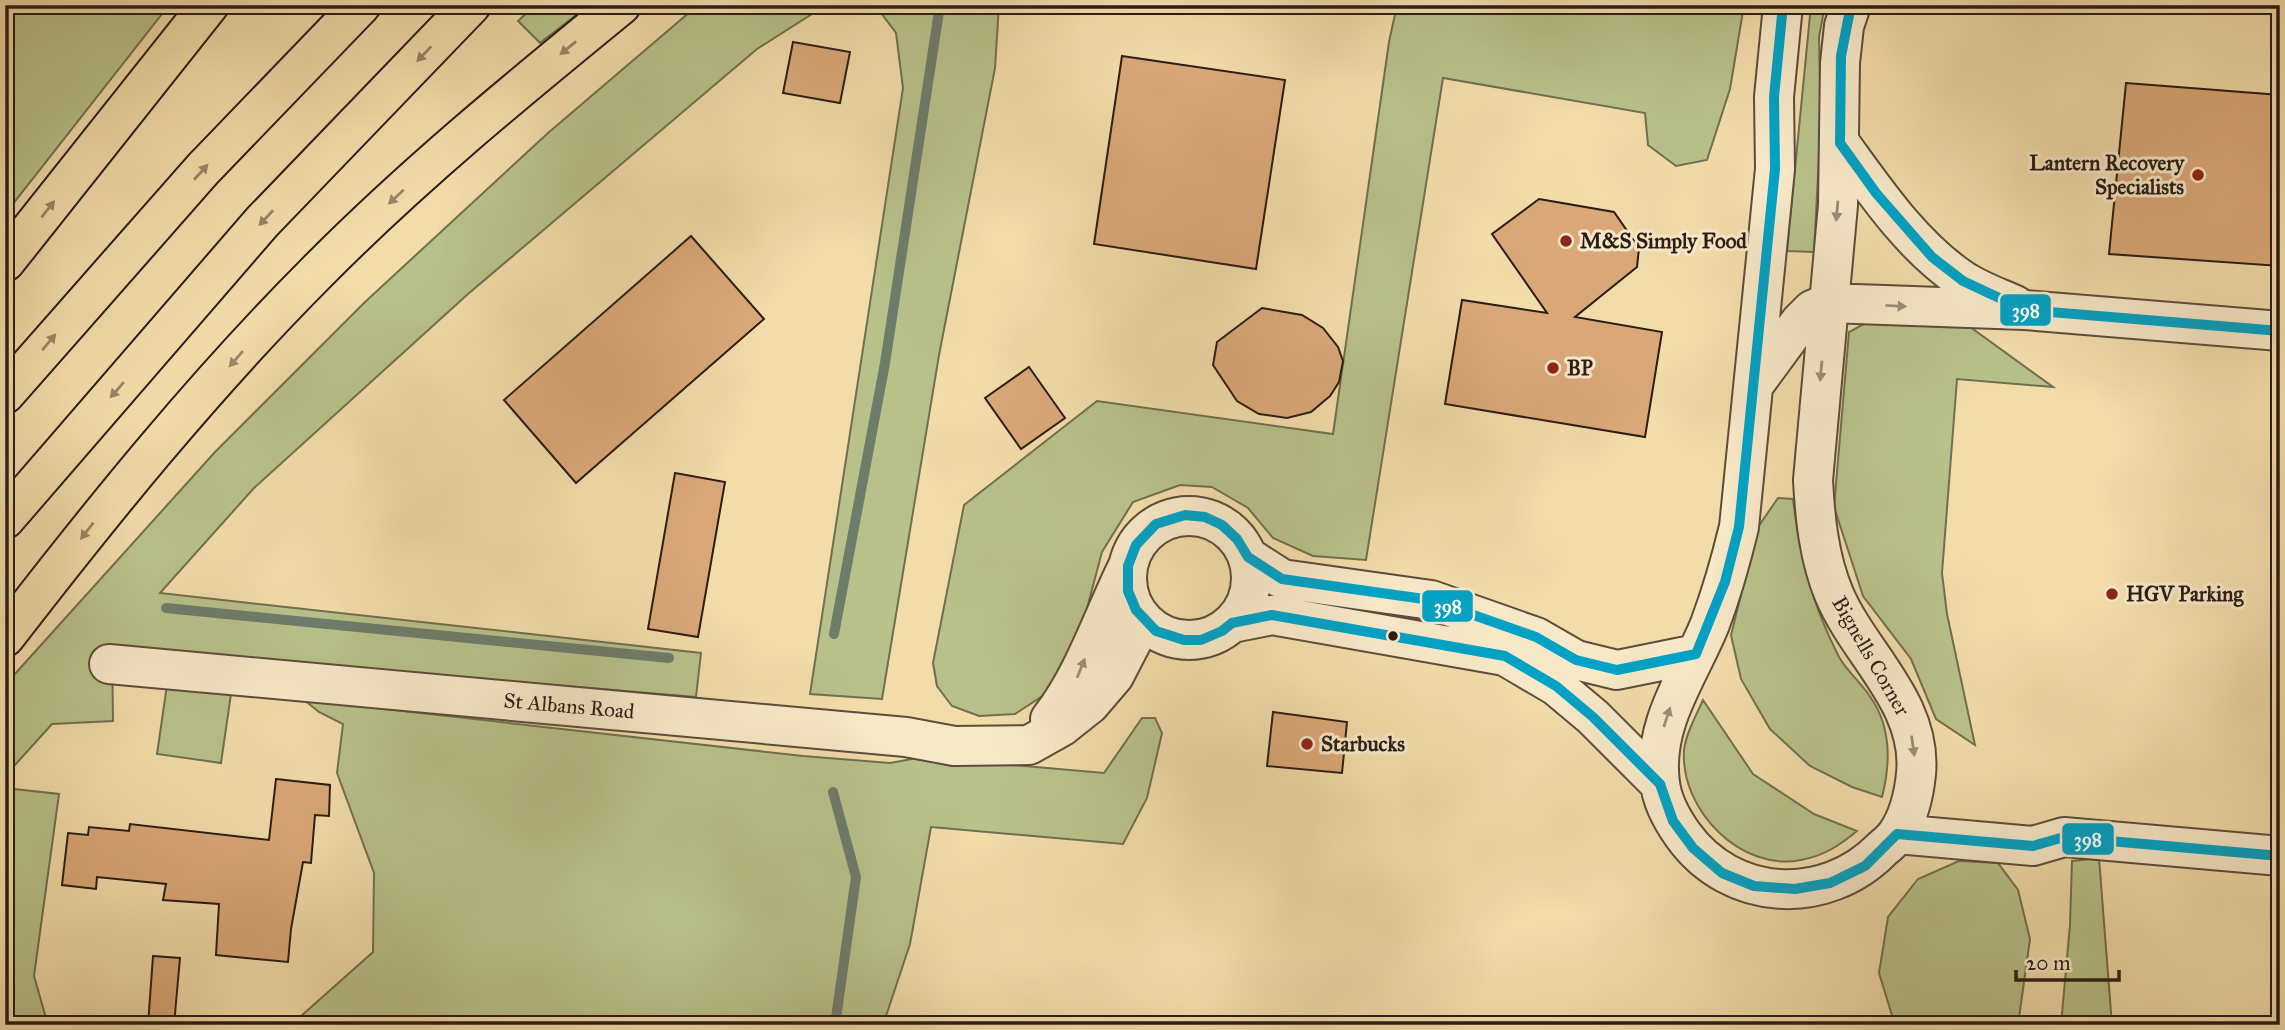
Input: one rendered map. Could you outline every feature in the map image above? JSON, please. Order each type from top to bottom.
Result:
[{"type":"highway","points":[[5,262],[209,5]]},
{"type":"highway","points":[[5,394],[203,169],[361,5]]},
{"type":"highway","points":[[5,519],[262,222],[471,5]]},
{"type":"highway","points":[[5,637],[95,520],[246,348],[319,270],[437,160],[621,5]]},
{"type":"street","name":"Bignells Corner","points":[[1783,5],[1774,97],[1775,169],[1739,527],[1725,582],[1696,654],[1673,699],[1659,743],[1660,784],[1673,821],[1693,848],[1722,873],[1754,886],[1795,889],[1830,883],[1865,866],[1897,834],[1911,803],[1916,772],[1907,716],[1882,671],[1848,621],[1834,593],[1823,558],[1815,517],[1813,480],[1838,205],[1840,63],[1844,26],[1851,5]]},
{"type":"street","points":[[1840,143],[1876,192],[1933,257],[1963,281],[2025,310]]},
{"type":"street","points":[[1755,384],[1800,322],[1812,310],[1828,303],[2025,310],[2280,331]]},
{"type":"street","points":[[1030,745],[1078,678],[1136,545],[1156,524],[1185,515],[1205,517],[1222,525],[1237,539],[1248,557],[1251,576],[1248,597],[1232,623],[1222,631],[1201,640],[1184,640],[1156,631],[1143,620],[1128,591],[1128,566]]},
{"type":"street","points":[[1248,557],[1282,579],[1431,600],[1536,637],[1576,660],[1617,670],[1696,654]]},
{"type":"street","points":[[1232,623],[1272,615],[1505,656],[1556,686],[1592,717],[1660,784]]},
{"type":"street","name":"St Albans Road","points":[[109,664],[905,737],[954,746],[1030,745],[1061,727],[1090,704],[1114,676],[1143,620]]},
{"type":"street","points":[[1897,834],[2033,846],[2064,836],[2280,856]]},
{"type":"green space","points":[[5,5],[169,5],[5,214]]},
{"type":"green space","points":[[535,5],[589,5],[540,43],[518,21]]},
{"type":"green space","points":[[698,5],[826,5],[757,49],[468,294],[254,488],[160,593],[701,653],[696,697],[112,648],[113,721],[52,724],[5,776],[5,685],[215,452],[365,302],[548,133]]},
{"type":"green space","points":[[875,5],[999,5],[995,68],[939,355],[882,699],[810,694],[903,88],[896,33]]},
{"type":"green space","points":[[1397,5],[1744,5],[1730,89],[1707,160],[1676,166],[1648,145],[1645,113],[1443,78],[1366,560],[1313,556],[1273,538],[1248,508],[1212,487],[1180,485],[1133,502],[1102,552],[1086,612],[1068,658],[1044,695],[1015,714],[979,716],[952,706],[937,686],[933,663],[964,505],[1097,401],[1333,434],[1389,42]]},
{"type":"green space","points":[[1811,5],[1825,5],[1819,37],[1821,119],[1814,252],[1787,251]]},
{"type":"green space","points":[[1871,320],[1966,324],[2053,387],[1957,379],[1942,573],[1947,614],[1975,745],[1936,719],[1911,659],[1863,596],[1834,507],[1849,332]]},
{"type":"green space","points":[[1778,498],[1793,499],[1799,541],[1821,618],[1839,657],[1869,695],[1882,719],[1888,757],[1882,797],[1852,787],[1810,766],[1770,729],[1741,679],[1731,635],[1758,527]]},
{"type":"green space","points":[[167,685],[231,694],[221,763],[157,754]]},
{"type":"green space","points":[[304,700],[803,756],[890,763],[923,757],[1104,773],[1142,718],[1155,718],[1162,733],[1147,798],[1123,844],[931,827],[910,944],[883,1025],[291,1025],[373,952],[374,873],[337,773],[343,724],[319,712]]},
{"type":"green space","points":[[1703,700],[1753,774],[1814,814],[1857,831],[1817,856],[1779,861],[1757,856],[1718,832],[1703,814],[1692,794],[1685,772],[1685,744]]},
{"type":"green space","points":[[5,788],[59,794],[34,976],[48,1025],[5,1025]]},
{"type":"green space","points":[[2099,858],[2112,1025],[2061,1025],[2070,925],[2072,861]]},
{"type":"green space","points":[[1959,861],[1998,863],[2018,890],[2030,939],[2018,1025],[1895,1025],[1879,973],[1888,917],[1918,879]]},
{"type":"building","points":[[793,42],[850,52],[840,103],[783,93]]},
{"type":"building","points":[[1122,56],[1285,80],[1256,269],[1094,244]]},
{"type":"building","name":"Lantern Recovery Specialists","points":[[2126,83],[2280,95],[2280,266],[2109,254]]},
{"type":"building","name":"BP","points":[[1539,199],[1614,212],[1639,248],[1637,267],[1575,317],[1662,332],[1645,437],[1445,404],[1462,300],[1547,313],[1492,234]]},
{"type":"building","points":[[691,236],[764,319],[576,483],[504,400]]},
{"type":"building","points":[[1262,308],[1302,315],[1323,328],[1338,347],[1343,361],[1339,382],[1330,396],[1311,412],[1287,418],[1259,414],[1237,401],[1213,365],[1217,342]]},
{"type":"building","points":[[1029,367],[1065,418],[1021,449],[985,398]]},
{"type":"building","points":[[675,473],[725,482],[698,637],[648,629]]},
{"type":"building","name":"Starbucks","points":[[1273,712],[1347,722],[1342,773],[1267,766]]},
{"type":"building","points":[[276,779],[330,785],[329,816],[315,815],[311,863],[303,862],[288,962],[216,955],[219,904],[163,900],[166,884],[97,877],[96,889],[62,885],[68,833],[88,835],[89,827],[129,831],[130,824],[269,840]]},
{"type":"building","points":[[153,956],[180,958],[174,1025],[148,1025]]},
{"type":"waterway","points":[[834,634],[885,363],[940,5]]},
{"type":"waterway","points":[[166,608],[669,658]]},
{"type":"waterway","points":[[833,792],[856,877],[835,1025]]},
{"type":"transit line","name":"398","points":[[1696,654],[1725,582],[1739,527],[1775,169],[1774,97],[1783,5]]},
{"type":"transit line","name":"398","points":[[1840,143],[1841,56],[1851,5]]},
{"type":"transit line","name":"398","points":[[1840,143],[1876,193],[1932,257],[1963,281],[2025,310],[2280,331]]},
{"type":"transit line","name":"398","points":[[1696,654],[1617,670],[1576,660],[1536,637],[1431,600],[1282,579],[1248,557],[1237,539],[1222,525],[1205,517],[1185,515],[1156,524],[1136,545],[1128,566],[1128,591],[1136,610],[1156,631],[1184,640],[1201,640],[1222,631],[1232,623],[1272,615],[1505,656],[1556,686],[1593,717],[1660,784],[1673,821],[1693,848],[1722,873],[1754,886],[1795,889],[1830,883],[1865,866],[1897,834]]},
{"type":"transit line","name":"398","points":[[1897,834],[2033,846],[2064,837],[2280,856]]},
{"type":"place","name":"Lantern Recovery Specialists","points":[[2198,175]]},
{"type":"place","name":"M&S Simply Food","points":[[1566,241]]},
{"type":"place","name":"BP","points":[[1553,368]]},
{"type":"place","name":"HGV Parking","points":[[2112,594]]},
{"type":"place","name":"Starbucks","points":[[1307,744]]}]
